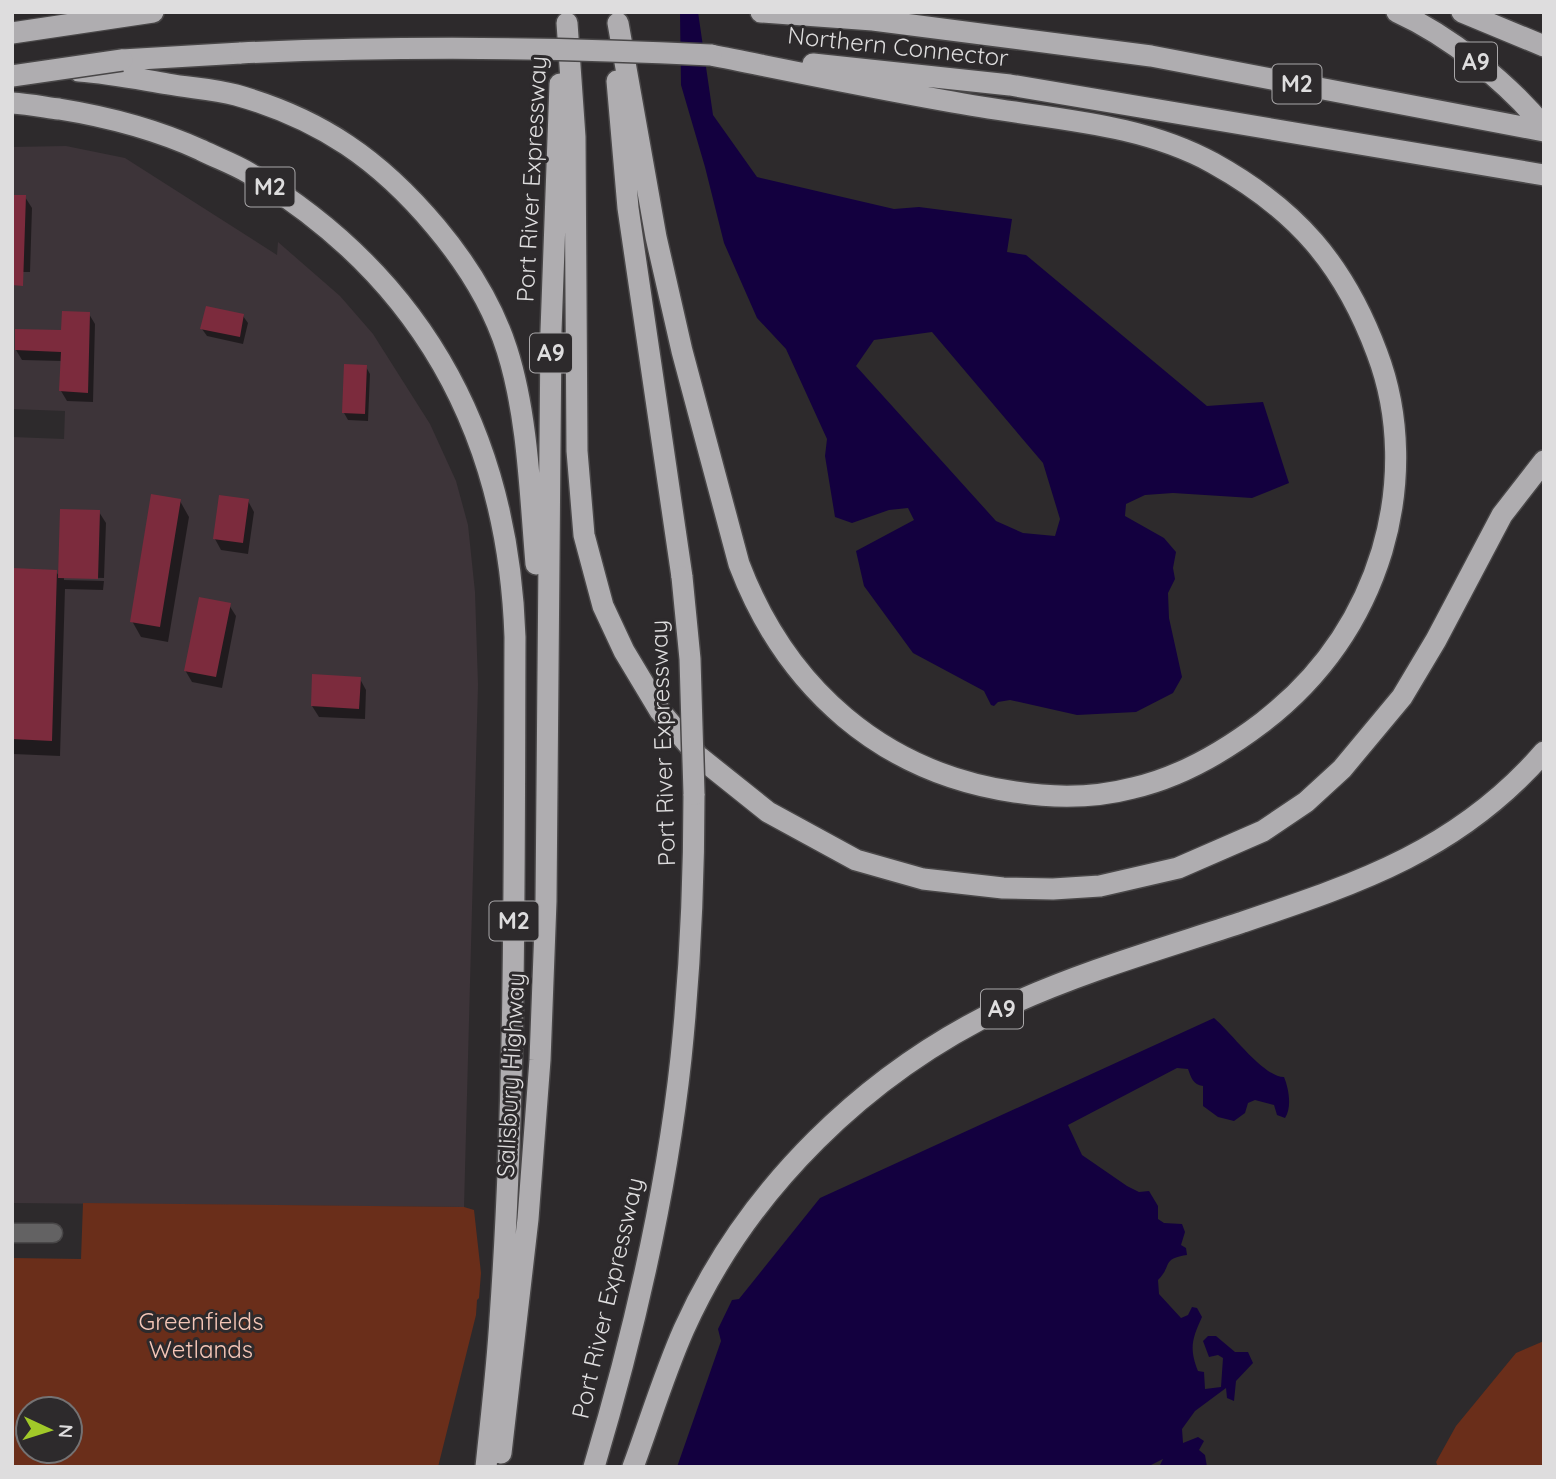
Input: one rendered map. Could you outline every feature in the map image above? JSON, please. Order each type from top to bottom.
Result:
[{"type":"highway","points":[[13,33],[153,12]]},
{"type":"highway","name":"Northern Connector","points":[[761,12],[873,20],[1151,56],[1544,129]]},
{"type":"highway","name":"A9","points":[[1397,12],[1482,66],[1544,129]]},
{"type":"highway","points":[[1462,12],[1544,46]]},
{"type":"highway","points":[[567,17],[575,137],[577,451],[584,534],[603,606],[624,651],[660,711],[698,756],[768,812],[856,860],[923,879],[990,887],[1054,889],[1100,886],[1178,868],[1263,831],[1306,802],[1342,769],[1402,697],[1436,640],[1502,515],[1544,461]]},
{"type":"highway","name":"Port River Expressway","points":[[547,685],[551,317],[559,92],[567,17]]},
{"type":"highway","points":[[617,18],[656,237],[682,351],[739,564],[769,629],[794,666],[825,701],[858,730],[897,755],[943,776],[989,789],[1039,796],[1092,795],[1135,788],[1173,774],[1230,747],[1285,705],[1325,663],[1356,615],[1376,569],[1390,524],[1396,475],[1394,422],[1384,370],[1363,316],[1341,275],[1317,243],[1277,205],[1218,166],[1184,148],[1066,118],[998,110],[887,91],[711,55]]},
{"type":"highway","name":"Port River Expressway","points":[[594,1467],[639,1302],[674,1114],[691,934],[694,794],[690,659],[682,578],[628,208],[617,95],[617,18]]},
{"type":"highway","name":"Northern Connector","points":[[12,76],[122,60],[358,48],[593,49],[711,55],[883,70],[1010,85],[1544,175]]},
{"type":"highway","points":[[12,68],[110,73],[235,95],[311,123],[347,144],[380,168],[429,219],[464,261],[486,300],[507,350],[526,438],[547,685]]},
{"type":"highway","name":"M2","points":[[12,103],[105,116],[168,135],[248,172],[321,221],[383,282],[416,323],[454,384],[480,441],[505,533],[514,624],[513,968],[508,1143],[500,1319],[485,1467]]},
{"type":"highway","name":"Salisbury Highway","points":[[500,1467],[528,1219],[540,1060],[546,901],[547,685]]},
{"type":"highway","name":"A9","points":[[634,1467],[685,1328],[733,1243],[794,1163],[888,1077],[973,1024],[1043,991],[1103,968],[1320,896],[1398,864],[1470,821],[1514,783],[1544,751]]},
{"type":"street","points":[[12,1233],[53,1233]]},
{"type":"shaded area","points":[[680,12],[698,12],[713,115],[757,177],[894,209],[919,207],[1012,219],[1007,252],[1026,255],[1207,406],[1263,402],[1289,483],[1252,498],[1173,493],[1145,495],[1126,504],[1125,516],[1164,538],[1176,552],[1173,568],[1175,579],[1168,593],[1169,618],[1182,677],[1173,693],[1136,712],[1077,715],[1010,700],[998,702],[994,706],[984,691],[913,653],[864,586],[856,551],[914,520],[908,508],[889,510],[852,523],[835,517],[825,456],[827,439],[786,349],[757,318],[724,243],[681,85]],"holes":[[[932,332],[1043,463],[1060,519],[1055,536],[1023,533],[996,521],[856,366],[874,340]]]},
{"type":"shaded area","points":[[66,146],[125,158],[277,255],[278,242],[340,296],[373,334],[430,424],[456,481],[468,525],[475,592],[478,685],[464,1207],[12,1203],[12,437],[64,439],[65,411],[12,409],[12,147]]},
{"type":"shaded area","points":[[1214,1018],[1257,1062],[1276,1075],[1284,1077],[1289,1098],[1285,1118],[1277,1115],[1274,1105],[1255,1100],[1248,1103],[1245,1113],[1234,1121],[1218,1117],[1203,1106],[1203,1086],[1191,1078],[1188,1069],[1177,1068],[1068,1125],[1082,1155],[1127,1186],[1139,1192],[1149,1191],[1158,1206],[1158,1219],[1164,1223],[1182,1224],[1185,1232],[1181,1245],[1186,1248],[1187,1255],[1174,1258],[1168,1263],[1158,1280],[1159,1294],[1181,1318],[1188,1315],[1192,1307],[1197,1308],[1202,1317],[1194,1338],[1193,1356],[1198,1371],[1204,1372],[1205,1389],[1221,1387],[1223,1358],[1218,1355],[1209,1357],[1203,1341],[1208,1336],[1216,1336],[1235,1352],[1248,1352],[1253,1363],[1236,1381],[1234,1401],[1227,1398],[1226,1388],[1195,1411],[1182,1429],[1183,1443],[1198,1437],[1204,1441],[1199,1450],[1205,1455],[1207,1467],[1159,1467],[1163,1459],[1147,1467],[677,1467],[721,1341],[718,1329],[732,1300],[739,1299],[820,1198]]},
{"type":"green space","name":"Greenfields Wetlands","points":[[83,1203],[464,1207],[474,1210],[481,1273],[479,1298],[438,1467],[12,1467],[12,1258],[81,1259]]},
{"type":"green space","points":[[1544,1341],[1544,1467],[1438,1467],[1436,1462],[1456,1426],[1516,1353]]},
{"type":"building","points":[[12,195],[26,195],[23,286],[12,285]]},
{"type":"building","points":[[206,306],[244,314],[240,337],[200,329]]},
{"type":"building","points":[[62,311],[90,312],[88,393],[59,391],[61,352],[15,350],[15,329],[61,330]]},
{"type":"building","points":[[344,364],[367,365],[365,414],[342,413]]},
{"type":"building","points":[[151,494],[181,499],[160,627],[130,622]]},
{"type":"building","points":[[219,495],[249,499],[243,543],[213,539]]},
{"type":"building","points":[[60,509],[100,510],[98,579],[58,578]]},
{"type":"building","points":[[12,568],[57,570],[52,741],[12,739]]},
{"type":"building","points":[[199,597],[231,603],[216,677],[184,671]]},
{"type":"building","points":[[312,674],[361,677],[359,709],[311,706]]}]
